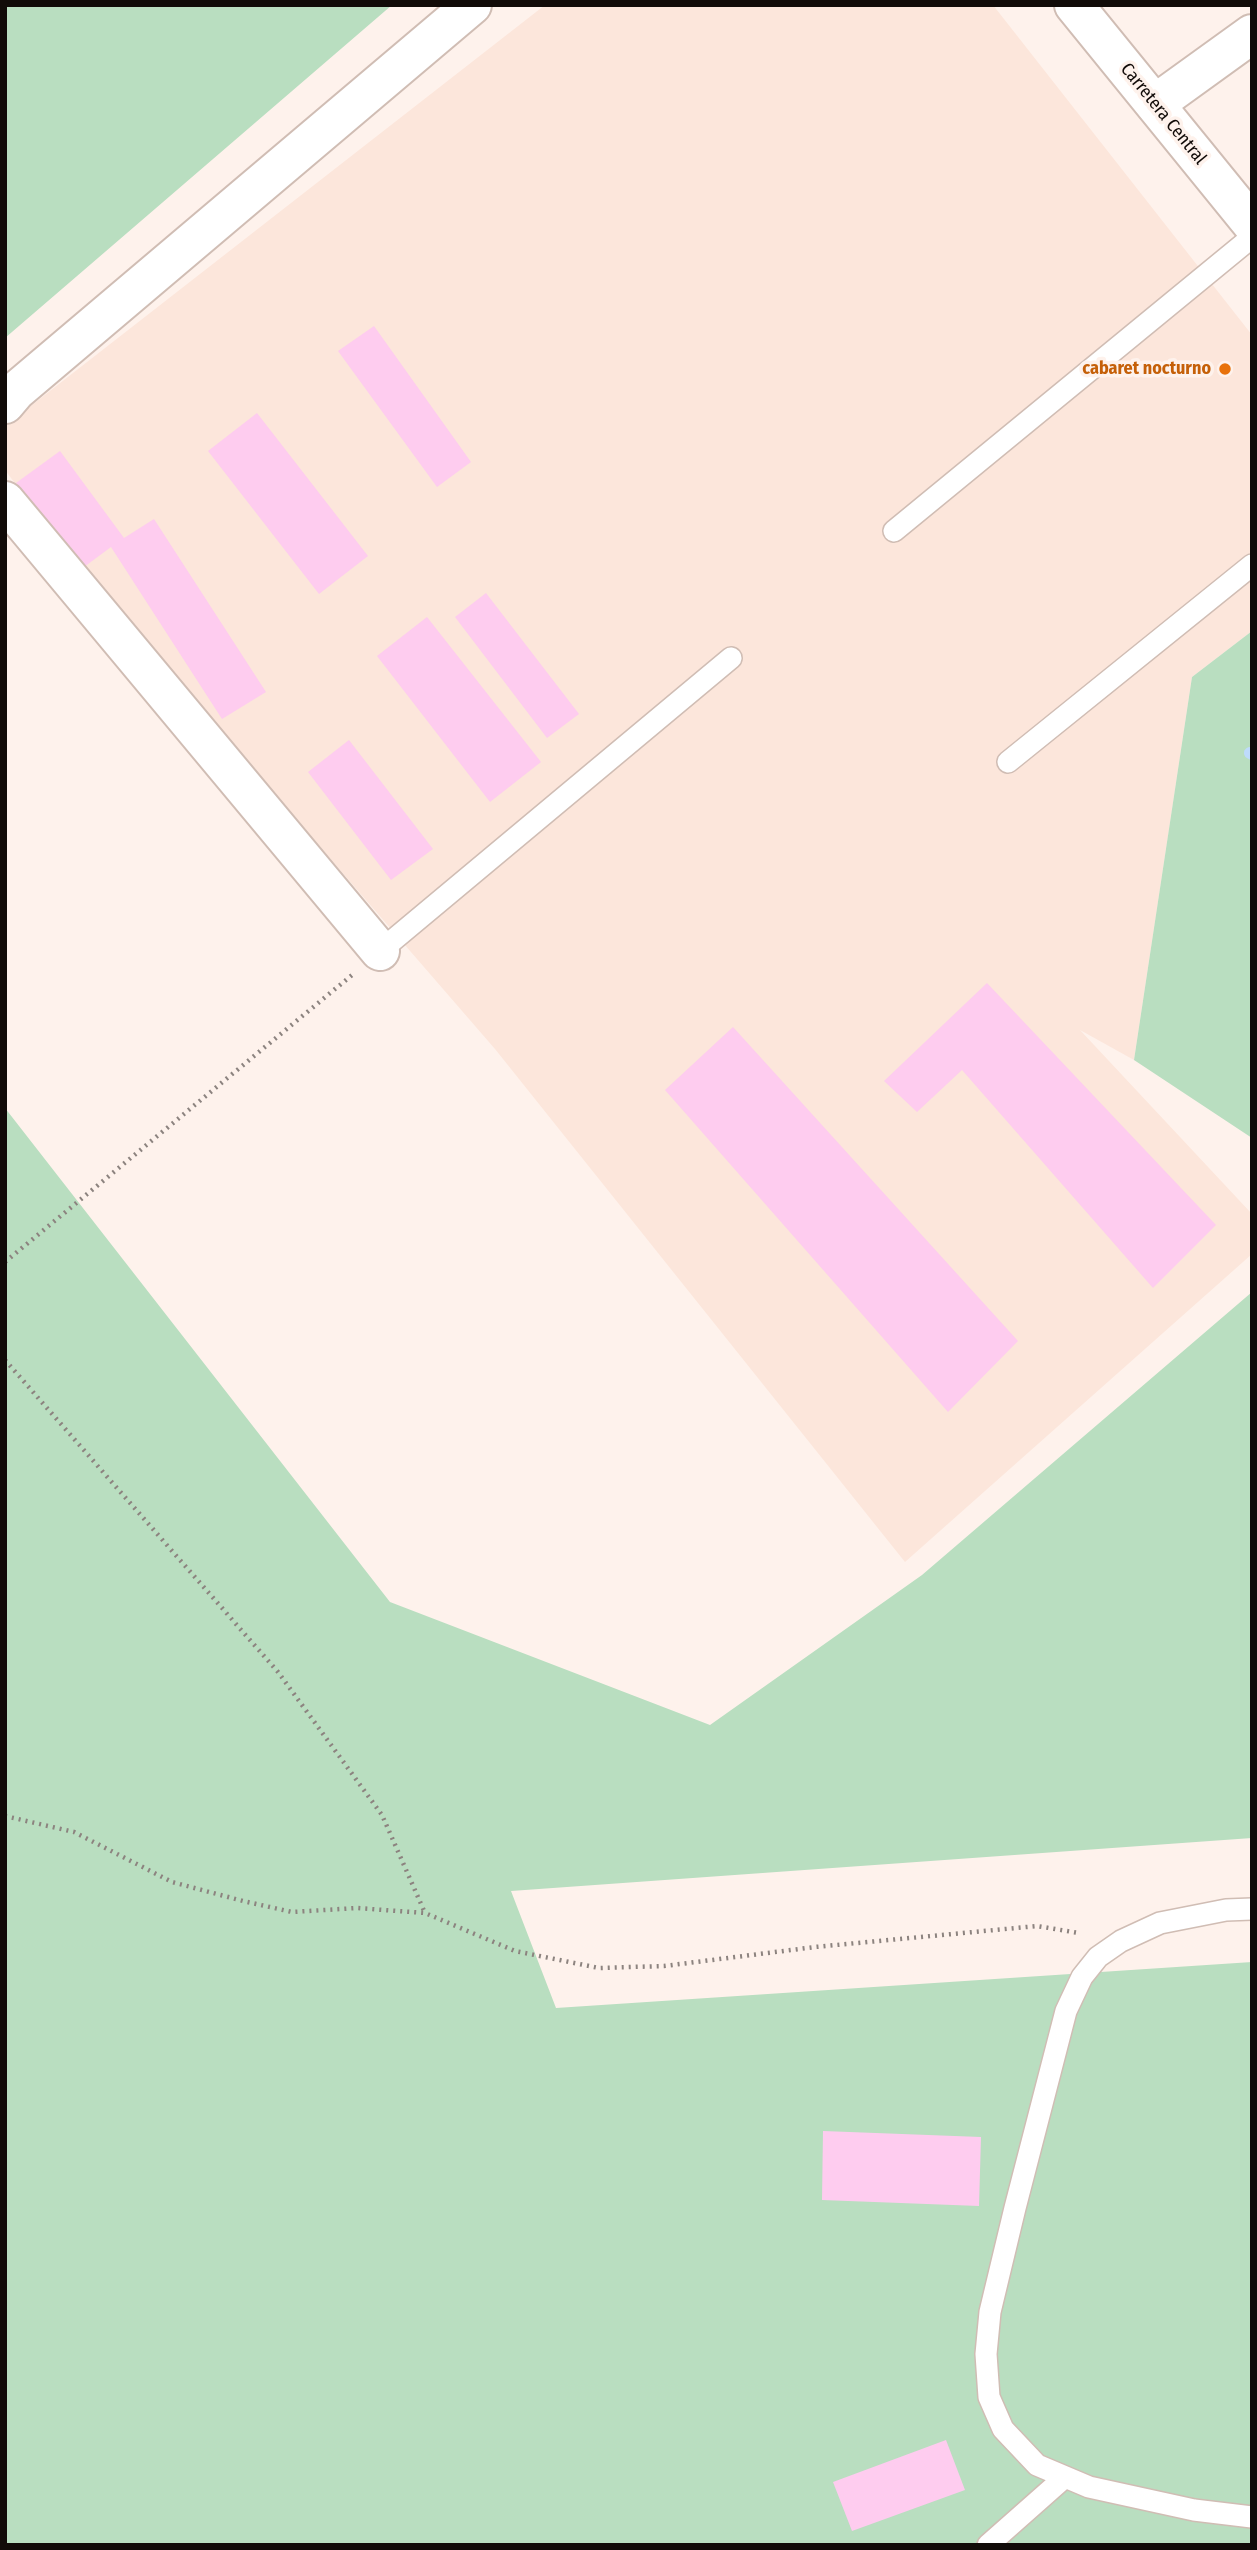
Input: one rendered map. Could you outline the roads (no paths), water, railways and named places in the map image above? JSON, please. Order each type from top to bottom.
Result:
[{"type":"street","points":[[5,404],[26,382],[472,5]]},
{"type":"street","name":"Carretera Central","points":[[1074,5],[1252,224]]},
{"type":"street","points":[[1155,104],[1252,34]]},
{"type":"street","points":[[5,501],[380,951]]},
{"type":"lane","points":[[894,531],[1252,237]]},
{"type":"lane","points":[[1008,762],[1252,565]]},
{"type":"lane","points":[[380,951],[731,658]]},
{"type":"lane","points":[[1252,1909],[1226,1910],[1160,1923],[1121,1941],[1098,1957],[1082,1978],[1066,2011],[990,2312],[986,2354],[989,2397],[1003,2428],[1037,2465],[1089,2487],[1194,2510],[1252,2516]]},
{"type":"lane","points":[[988,2545],[1065,2477]]},
{"type":"place","name":"cabaret nocturno","points":[[1225,369]]}]
